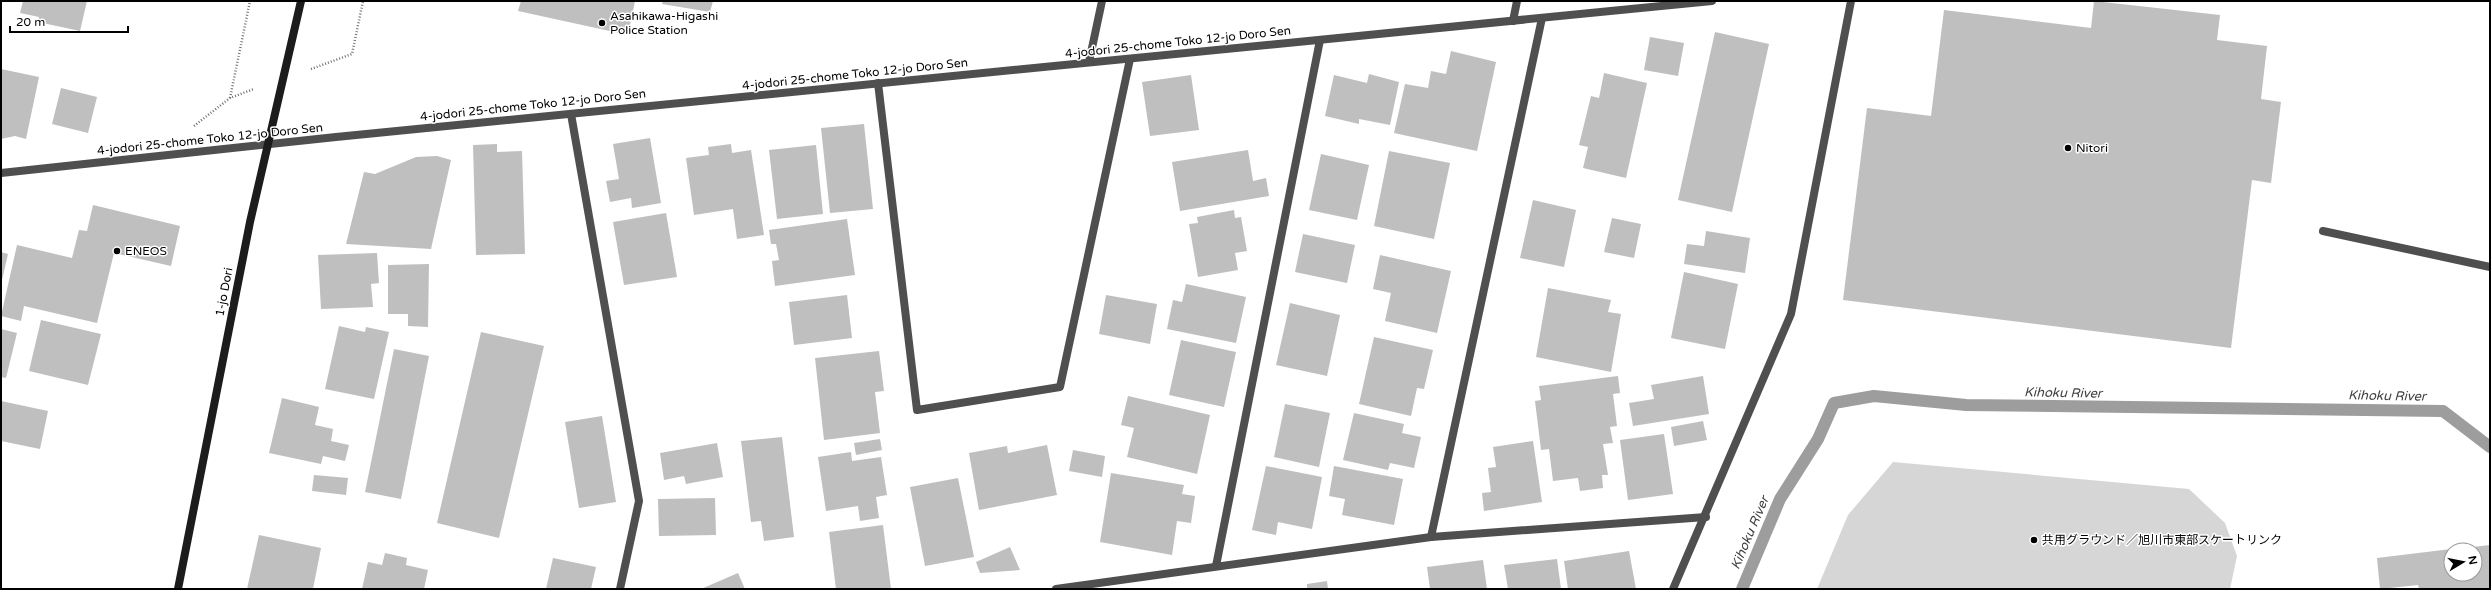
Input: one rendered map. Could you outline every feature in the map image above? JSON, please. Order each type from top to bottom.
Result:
[{"type":"main road","name":"1-jo Dori","points":[[178,589],[248,230],[301,1]]},
{"type":"street","points":[[1090,62],[1102,1]]},
{"type":"street","points":[[1513,21],[1517,1]]},
{"type":"street","name":"4-jodori 25-chome Toko 12-jo Doro Sen","points":[[1,174],[188,155],[269,144],[1712,1]]},
{"type":"street","points":[[1673,589],[1706,517],[1791,314],[1851,1]]},
{"type":"street","points":[[1432,537],[1542,18]]},
{"type":"street","points":[[1216,566],[1320,40]]},
{"type":"street","points":[[878,83],[917,410],[1060,387],[1130,59]]},
{"type":"street","points":[[571,114],[639,501],[620,589]]},
{"type":"street","points":[[2323,230],[2490,267]]},
{"type":"street","points":[[1056,589],[1432,537],[1706,517]]},
{"type":"path","points":[[188,155],[187,130],[230,98],[250,1]]},
{"type":"path","points":[[352,54],[363,1]]},
{"type":"shaded area","name":"共用グラウンド／旭川市東部スケートリンク","points":[[1893,462],[2189,489],[2225,523],[2237,556],[2230,589],[1817,589],[1848,515]]},
{"type":"building","points":[[23,1],[87,1],[80,31],[38,22],[39,17],[20,13]]},
{"type":"building","name":"Asahikawa-Higashi Police Station","points":[[521,1],[635,1],[628,35],[518,11]]},
{"type":"building","points":[[663,1],[713,1],[710,12],[662,4]]},
{"type":"building","name":"Nitori","points":[[2094,1],[2220,15],[2217,40],[2267,46],[2261,99],[2281,102],[2271,183],[2252,180],[2231,348],[1843,300],[1867,108],[1931,116],[1944,10],[2091,28]]},
{"type":"building","points":[[1715,32],[1769,44],[1732,212],[1678,200]]},
{"type":"building","points":[[1650,37],[1684,43],[1678,76],[1644,70]]},
{"type":"building","points":[[1451,51],[1496,62],[1477,151],[1394,133],[1405,84],[1428,88],[1431,71],[1446,74]]},
{"type":"building","points":[[1,69],[39,77],[26,139],[15,136],[1,139]]},
{"type":"building","points":[[1604,73],[1647,83],[1626,178],[1583,168],[1588,147],[1579,145],[1591,96],[1599,98]]},
{"type":"building","points":[[1369,74],[1399,82],[1390,125],[1359,119],[1359,124],[1325,116],[1334,75],[1367,83]]},
{"type":"building","points":[[1191,75],[1199,130],[1150,136],[1142,82]]},
{"type":"building","points":[[61,88],[97,97],[88,133],[52,124]]},
{"type":"building","points":[[864,124],[873,209],[830,213],[821,128]]},
{"type":"building","points":[[650,138],[661,203],[632,208],[631,198],[610,202],[606,181],[619,179],[613,144]]},
{"type":"building","points":[[497,144],[497,152],[522,151],[525,254],[476,255],[473,145]]},
{"type":"building","points":[[731,144],[732,153],[751,150],[764,235],[737,239],[733,209],[694,215],[686,158],[709,155],[708,147]]},
{"type":"building","points":[[816,145],[823,214],[777,219],[769,150]]},
{"type":"building","points":[[1248,150],[1253,181],[1266,178],[1269,196],[1180,211],[1172,162]]},
{"type":"building","points":[[1389,151],[1450,163],[1434,239],[1374,226]]},
{"type":"building","points":[[1321,154],[1369,165],[1357,220],[1309,210]]},
{"type":"building","points":[[437,156],[451,160],[431,249],[346,244],[364,172],[375,174],[416,157]]},
{"type":"building","points":[[1533,200],[1576,210],[1564,267],[1520,258]]},
{"type":"building","points":[[93,205],[180,226],[171,266],[114,253],[97,323],[24,306],[21,321],[1,316],[17,245],[72,258],[79,230],[87,231]]},
{"type":"building","points":[[1234,210],[1235,218],[1241,217],[1247,251],[1235,253],[1238,270],[1198,277],[1189,224],[1198,223],[1197,217]]},
{"type":"building","points":[[666,213],[677,277],[624,285],[613,222]]},
{"type":"building","points":[[1612,218],[1641,224],[1634,258],[1604,252]]},
{"type":"building","points":[[847,219],[855,275],[775,286],[772,261],[779,260],[776,244],[771,244],[769,230]]},
{"type":"building","points":[[1706,231],[1750,238],[1745,273],[1684,264],[1687,244],[1704,246]]},
{"type":"building","points":[[1303,234],[1355,245],[1347,283],[1295,272]]},
{"type":"building","points":[[1,252],[8,254],[2,280],[1,280]]},
{"type":"building","points":[[377,253],[379,283],[371,284],[373,307],[321,309],[318,255]]},
{"type":"building","points":[[1380,255],[1451,271],[1437,333],[1385,321],[1391,293],[1373,289]]},
{"type":"building","points":[[429,264],[428,327],[408,326],[408,314],[388,314],[388,265]]},
{"type":"building","points":[[1684,272],[1738,284],[1725,349],[1671,338]]},
{"type":"building","points":[[1186,284],[1246,297],[1236,343],[1167,329],[1173,300],[1182,302]]},
{"type":"building","points":[[1548,288],[1611,300],[1608,312],[1621,314],[1611,372],[1536,357]]},
{"type":"building","points":[[847,295],[852,338],[794,345],[789,302]]},
{"type":"building","points":[[1106,295],[1157,304],[1150,344],[1099,334]]},
{"type":"building","points":[[1290,303],[1340,315],[1327,376],[1276,365]]},
{"type":"building","points":[[41,320],[101,334],[88,385],[29,371]]},
{"type":"building","points":[[339,326],[365,332],[366,327],[389,332],[374,399],[325,389]]},
{"type":"building","points":[[1,329],[17,333],[6,378],[1,377]]},
{"type":"building","points":[[481,332],[544,346],[499,538],[437,523]]},
{"type":"building","points":[[1374,337],[1433,350],[1424,389],[1417,388],[1411,416],[1359,404]]},
{"type":"building","points":[[1181,340],[1236,352],[1224,407],[1169,395]]},
{"type":"building","points":[[394,349],[429,356],[401,499],[365,492]]},
{"type":"building","points":[[879,351],[884,391],[875,392],[880,433],[824,440],[815,358]]},
{"type":"building","points":[[1618,376],[1620,393],[1613,394],[1617,426],[1610,427],[1613,443],[1603,444],[1608,475],[1602,475],[1603,488],[1580,491],[1578,478],[1553,481],[1549,449],[1541,450],[1535,401],[1541,400],[1539,386]]},
{"type":"building","points":[[1703,376],[1709,414],[1633,426],[1629,403],[1654,399],[1651,385]]},
{"type":"building","points":[[1128,396],[1210,415],[1197,474],[1127,457],[1134,428],[1121,425]]},
{"type":"building","points":[[282,398],[319,407],[315,425],[333,429],[331,441],[349,445],[345,461],[323,456],[321,464],[269,453]]},
{"type":"building","points":[[1,401],[48,411],[40,449],[1,441]]},
{"type":"building","points":[[1285,404],[1330,413],[1319,467],[1274,457]]},
{"type":"building","points":[[1354,413],[1404,424],[1402,433],[1421,437],[1414,468],[1390,463],[1388,470],[1343,460]]},
{"type":"building","points":[[602,416],[616,502],[579,508],[565,422]]},
{"type":"building","points":[[1703,421],[1707,440],[1674,446],[1671,427]]},
{"type":"building","points":[[1664,434],[1673,494],[1628,500],[1620,440]]},
{"type":"building","points":[[782,437],[794,537],[764,541],[761,521],[751,522],[741,441]]},
{"type":"building","points":[[880,439],[882,450],[856,455],[854,443]]},
{"type":"building","points":[[1533,441],[1542,502],[1484,511],[1482,493],[1491,492],[1488,468],[1496,467],[1493,447]]},
{"type":"building","points":[[717,443],[723,477],[686,484],[684,476],[664,480],[660,453]]},
{"type":"building","points":[[1047,445],[1057,495],[979,510],[969,453],[1007,446],[1008,453]]},
{"type":"building","points":[[1073,450],[1105,456],[1102,477],[1069,471]]},
{"type":"building","points":[[851,452],[852,461],[881,457],[887,495],[876,497],[879,518],[860,521],[858,506],[826,511],[818,457]]},
{"type":"building","points":[[1266,466],[1322,477],[1312,529],[1278,522],[1276,535],[1252,530]]},
{"type":"building","points":[[1334,466],[1403,479],[1394,525],[1342,515],[1345,499],[1329,496]]},
{"type":"building","points":[[1111,473],[1184,485],[1182,494],[1195,496],[1191,523],[1177,521],[1172,555],[1100,542]]},
{"type":"building","points":[[314,475],[348,478],[346,495],[312,491]]},
{"type":"building","points":[[958,478],[974,557],[925,566],[910,487]]},
{"type":"building","points":[[715,498],[716,535],[659,536],[658,499]]},
{"type":"building","points":[[883,525],[891,589],[836,589],[829,532]]},
{"type":"building","points":[[259,535],[321,548],[313,589],[247,589]]},
{"type":"building","points":[[2490,545],[2490,589],[2419,589],[2418,585],[2380,589],[2377,558],[2443,550],[2443,582],[2483,582],[2483,546]]},
{"type":"building","points":[[1010,547],[1020,570],[980,573],[976,562]]},
{"type":"building","points":[[1629,551],[1636,589],[1568,589],[1564,561]]},
{"type":"building","points":[[385,553],[407,558],[406,565],[428,570],[424,589],[362,589],[368,562],[382,565]]},
{"type":"building","points":[[553,558],[596,567],[591,589],[546,589]]},
{"type":"building","points":[[1557,559],[1561,589],[1508,589],[1504,565]]},
{"type":"building","points":[[1483,560],[1487,589],[1430,589],[1427,567]]},
{"type":"building","points":[[738,573],[745,589],[701,589]]},
{"type":"building","points":[[1327,581],[1328,589],[1307,589],[1307,584]]},
{"type":"waterway","name":"Kihoku River","points":[[1742,589],[1780,499],[1818,439],[1834,403],[1874,396],[1966,405],[2443,411],[2490,447]]},
{"type":"place","name":"Asahikawa-Higashi Police Station","points":[[602,23]]},
{"type":"place","name":"Nitori","points":[[2068,148]]},
{"type":"place","name":"ENEOS","points":[[117,251]]},
{"type":"place","name":"共用グラウンド／旭川市東部スケートリンク","points":[[2034,540]]}]
